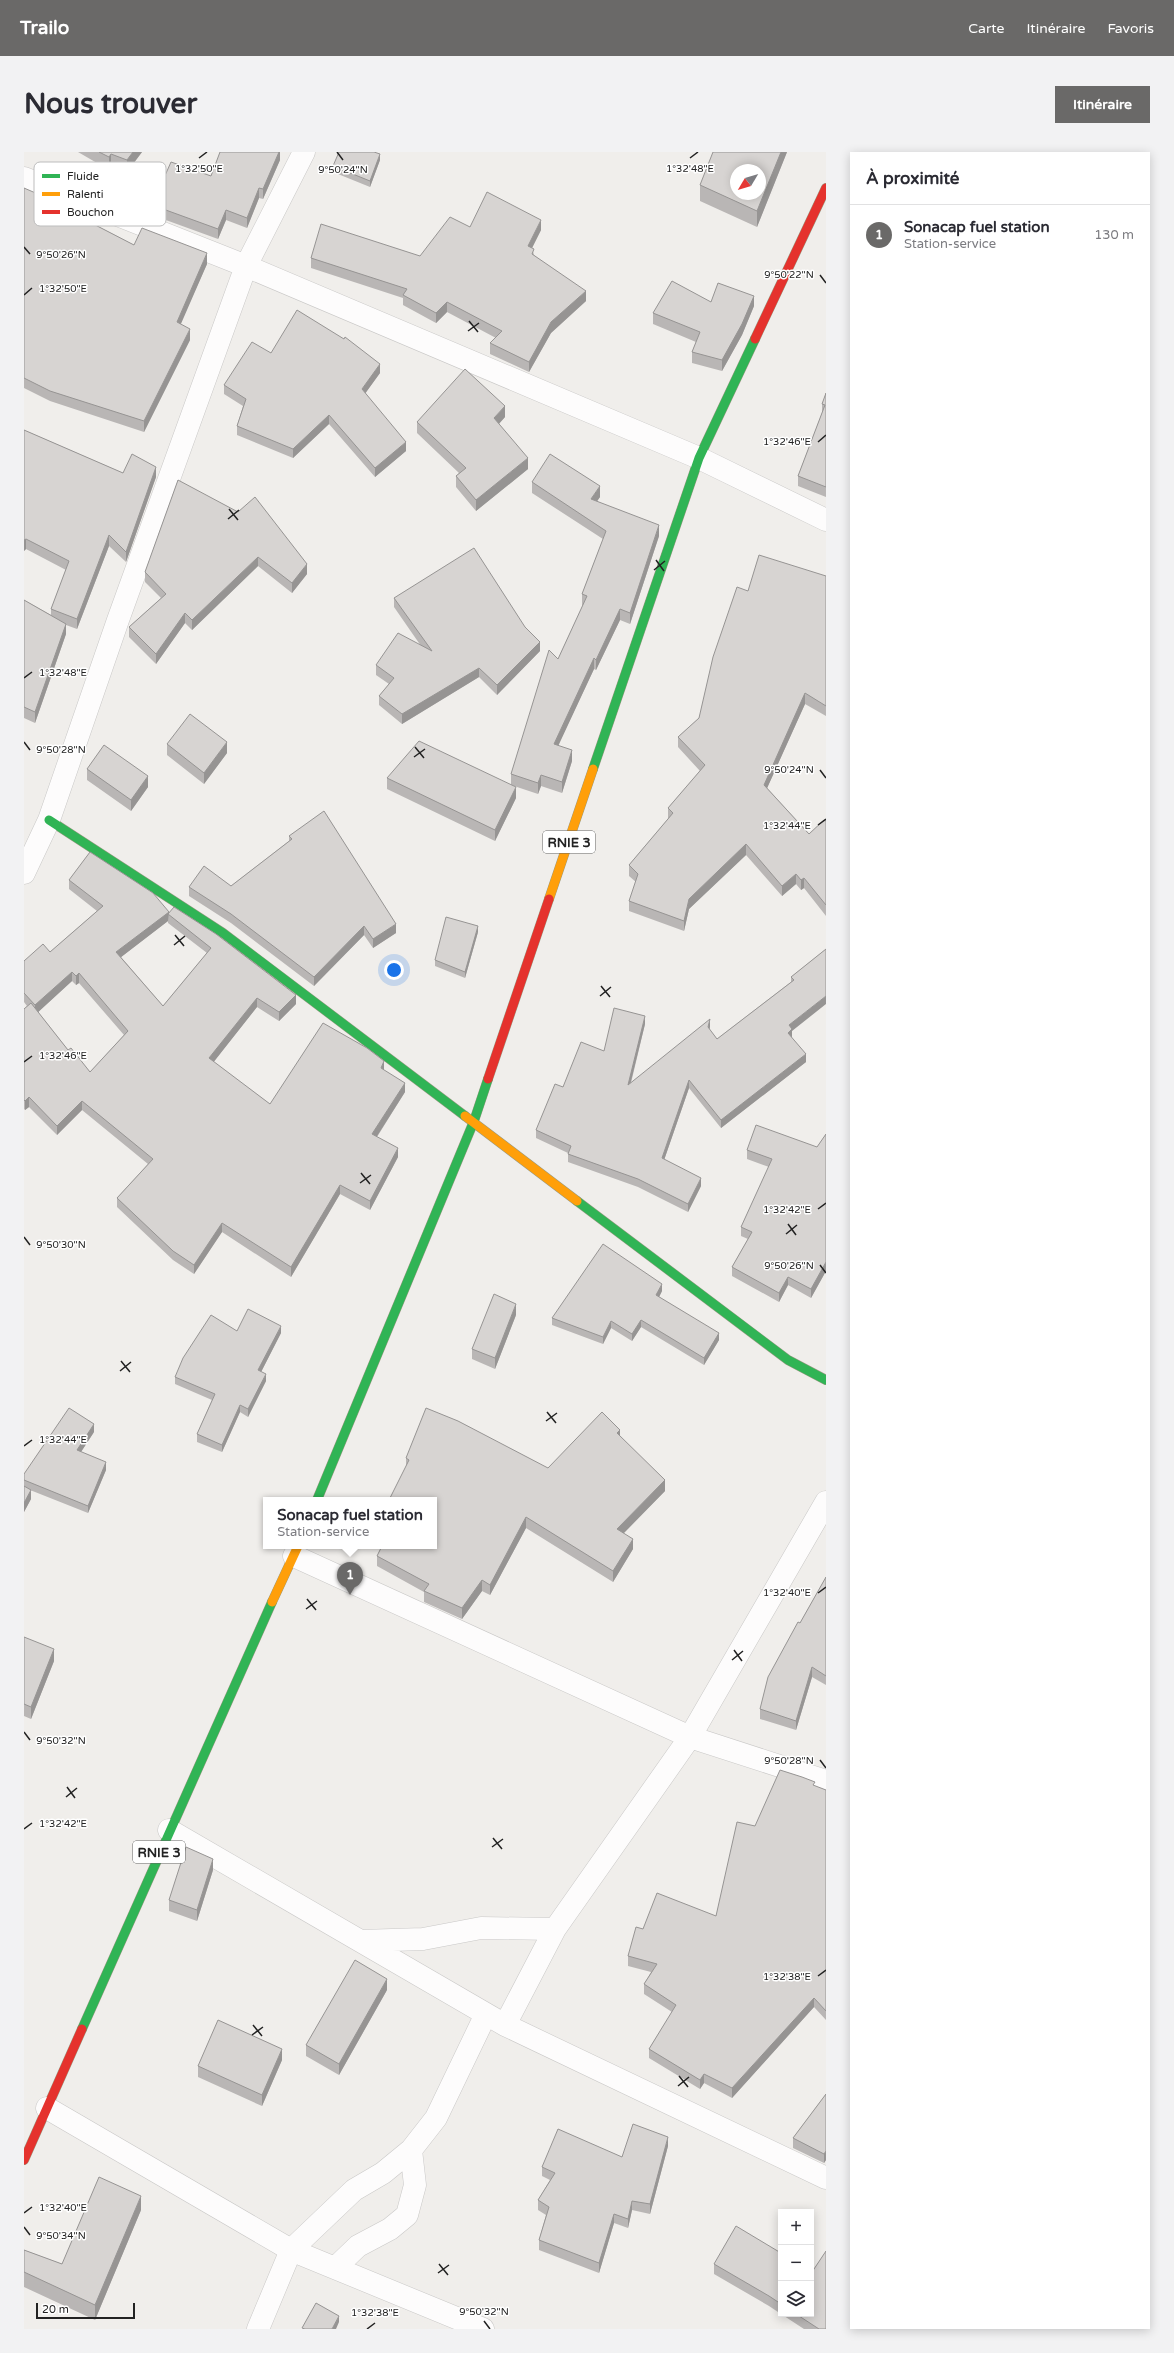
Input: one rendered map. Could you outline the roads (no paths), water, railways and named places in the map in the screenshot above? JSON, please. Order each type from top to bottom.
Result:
[{"type":"main road","name":"RNIE 3","points":[[318,1497],[474,1121],[698,458],[826,188]]},
{"type":"main road","points":[[49,820],[223,932],[788,1360],[826,1380]]},
{"type":"main road","name":"RNIE 3","points":[[24,2160],[169,1830],[296,1551]]},
{"type":"street","points":[[24,873],[49,820],[118,620],[246,266],[304,152]]},
{"type":"street","points":[[24,178],[34,182]]},
{"type":"street","points":[[145,226],[246,266],[698,458],[826,520]]},
{"type":"street","points":[[505,2025],[554,1929],[690,1737],[826,1502]]},
{"type":"street","points":[[296,1551],[690,1737],[826,1781]]},
{"type":"street","points":[[169,1830],[505,2025],[826,2178]]},
{"type":"street","points":[[361,1941],[424,1939],[481,1928],[554,1929]]},
{"type":"street","points":[[258,2329],[291,2250],[354,2190],[383,2173],[411,2150],[436,2118],[486,2014]]},
{"type":"street","points":[[47,2108],[291,2250],[483,2329]]},
{"type":"street","points":[[335,2268],[358,2246],[390,2229],[407,2215],[415,2185],[411,2150]]},
{"type":"place","name":"Sonacap fuel station","points":[[350,1595]]}]
